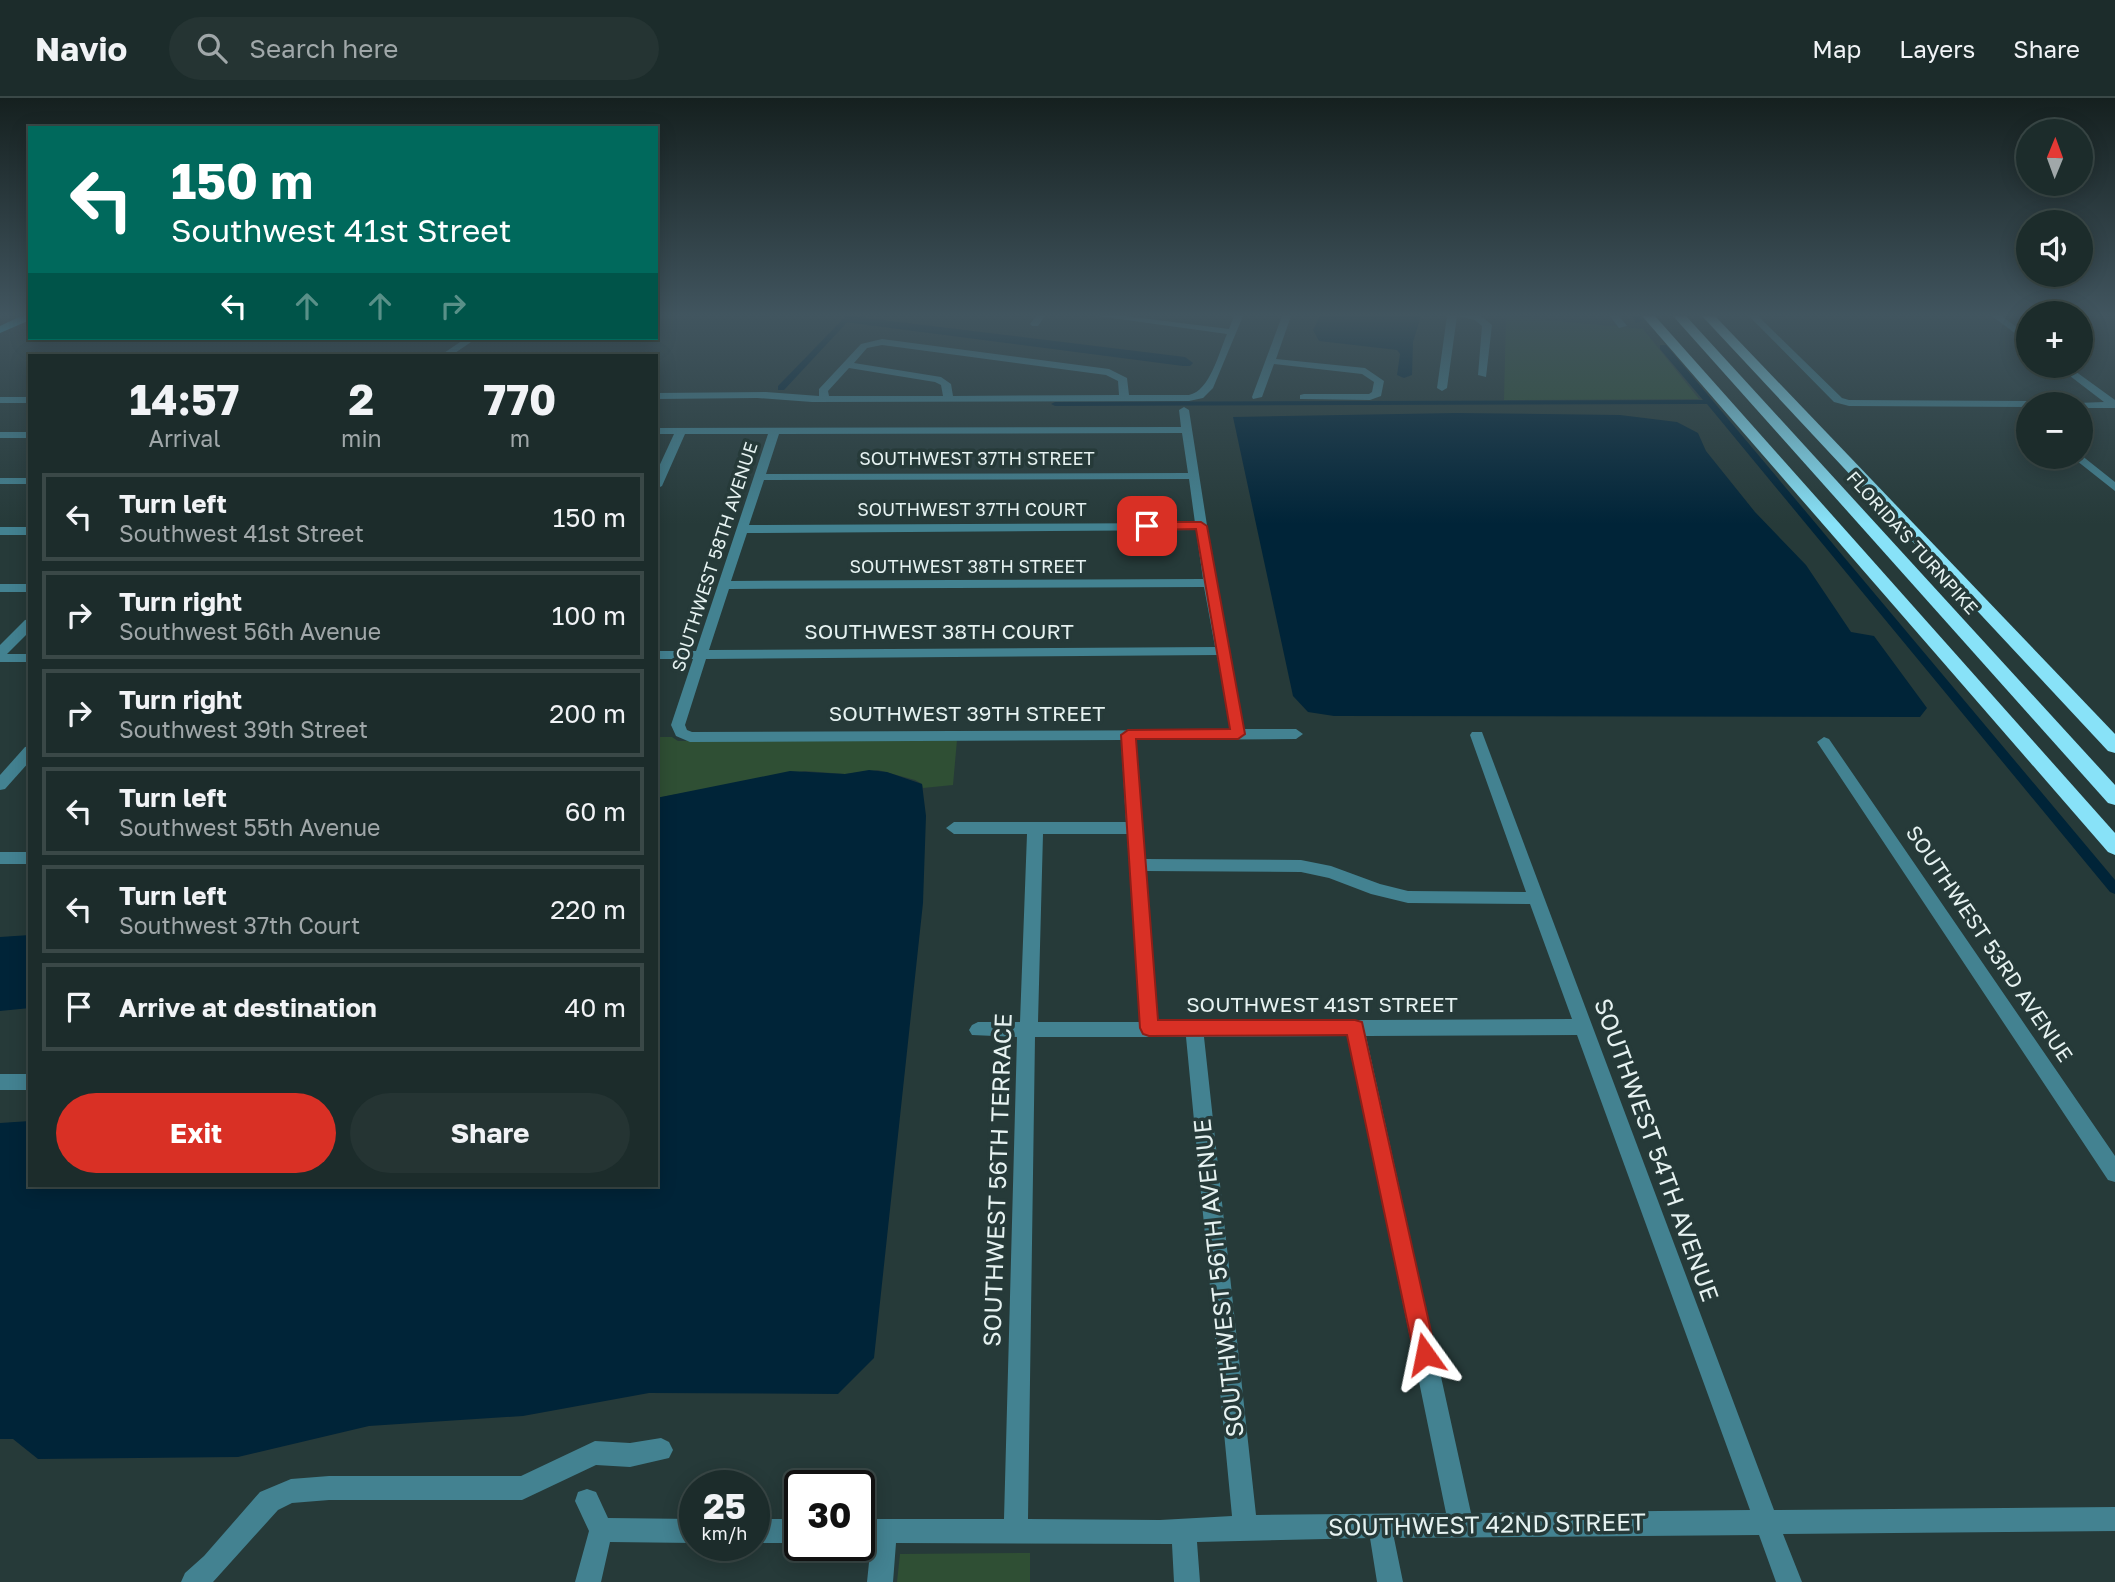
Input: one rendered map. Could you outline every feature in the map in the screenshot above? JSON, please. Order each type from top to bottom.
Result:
[{"type":"highway","points":[[1712,385],[2115,847]]},
{"type":"highway","points":[[1729,385],[1759,404]]},
{"type":"highway","name":"FLORIDA'S TURNPIKE","points":[[1742,385],[2115,798]]},
{"type":"highway","name":"FLORIDA'S TURNPIKE","points":[[1775,385],[2115,746]]},
{"type":"street","points":[[756,396],[797,398],[820,393],[827,385]]},
{"type":"street","points":[[946,385],[948,398]]},
{"type":"street","points":[[1123,385],[1124,398]]},
{"type":"street","points":[[658,396],[820,393],[948,398],[1124,398],[1199,396],[1209,385]]},
{"type":"street","points":[[1257,397],[1262,385]]},
{"type":"street","points":[[1304,397],[1370,397],[1377,394],[1378,385]]},
{"type":"street","points":[[1823,385],[1838,400],[1849,403],[2015,404]]},
{"type":"street","points":[[2088,385],[2115,405]]},
{"type":"street","points":[[0,400],[28,400]]},
{"type":"street","points":[[2093,405],[2115,405]]},
{"type":"street","points":[[1184,410],[1210,583],[1238,734]]},
{"type":"street","points":[[658,432],[1187,430]]},
{"type":"street","points":[[658,482],[681,431]]},
{"type":"street","name":"SOUTHWEST 58TH AVENUE","points":[[681,733],[678,725],[774,432]]},
{"type":"street","points":[[0,435],[28,435]]},
{"type":"street","points":[[2092,469],[2115,488]]},
{"type":"street","name":"SOUTHWEST 37TH STREET","points":[[760,477],[1194,476]]},
{"type":"street","points":[[0,481],[28,481]]},
{"type":"street","name":"SOUTHWEST 37TH COURT","points":[[744,529],[1201,526]]},
{"type":"street","points":[[0,531],[28,531]]},
{"type":"street","name":"SOUTHWEST 38TH STREET","points":[[726,585],[1210,583]]},
{"type":"street","points":[[0,588],[28,588]]},
{"type":"street","points":[[0,655],[28,625]]},
{"type":"street","name":"SOUTHWEST 38TH COURT","points":[[658,655],[1222,651]]},
{"type":"street","points":[[0,655],[28,658]]},
{"type":"street","name":"SOUTHWEST 39TH STREET","points":[[681,733],[690,737],[1296,734]]},
{"type":"street","points":[[1128,735],[1149,1028]]},
{"type":"street","name":"SOUTHWEST 54TH AVENUE","points":[[1477,735],[1788,1582]]},
{"type":"street","name":"SOUTHWEST 53RD AVENUE","points":[[1825,742],[2115,1173]]},
{"type":"street","points":[[0,785],[28,753]]},
{"type":"street","points":[[954,828],[1134,828]]},
{"type":"street","name":"SOUTHWEST 56TH TERRACE","points":[[1016,1533],[1024,1050],[1028,1030],[1035,829]]},
{"type":"street","points":[[0,858],[28,858]]},
{"type":"street","points":[[1138,865],[1301,866],[1331,872],[1377,890],[1408,897],[1535,898]]},
{"type":"street","name":"SOUTHWEST 41ST STREET","points":[[978,1030],[1583,1027]]},
{"type":"street","points":[[1355,1028],[1461,1525]]},
{"type":"street","name":"SOUTHWEST 56TH AVENUE","points":[[1194,1029],[1245,1528]]},
{"type":"street","points":[[0,1082],[28,1082]]},
{"type":"street","points":[[194,1582],[213,1565],[269,1501],[291,1491],[329,1488],[522,1489],[595,1453],[630,1455],[661,1450]]},
{"type":"street","points":[[587,1501],[601,1530],[588,1582]]},
{"type":"street","name":"SOUTHWEST 42ND STREET","points":[[875,1531],[1016,1533],[1461,1525],[2115,1519]]},
{"type":"street","points":[[1380,1527],[1390,1582]]},
{"type":"street","points":[[601,1530],[679,1531]]},
{"type":"street","points":[[880,1582],[885,1531]]},
{"type":"street","points":[[1184,1531],[1187,1582]]},
{"type":"green space","points":[[1504,385],[1688,385],[1699,399],[1504,400]]},
{"type":"green space","points":[[658,737],[672,737],[678,741],[957,740],[953,785],[923,788],[922,784],[915,780],[878,770],[845,774],[805,771],[658,798]]},
{"type":"green space","points":[[1030,1553],[1030,1582],[897,1582],[900,1554]]},
{"type":"water","points":[[1456,413],[1620,415],[1677,422],[1698,433],[1706,451],[1755,512],[1806,565],[1851,632],[1874,636],[1927,708],[1920,717],[1334,716],[1308,712],[1293,696],[1233,417]]},
{"type":"water","points":[[869,770],[887,772],[922,784],[926,816],[923,903],[874,1358],[838,1394],[649,1393],[523,1416],[369,1426],[238,1457],[38,1459],[13,1439],[0,1439],[0,1123],[28,1121],[28,1187],[658,1187],[658,798],[790,771],[845,774]]},
{"type":"water","points":[[28,935],[28,1008],[0,1011],[0,937]]},
{"type":"waterway","points":[[1695,385],[1709,402]]},
{"type":"waterway","points":[[1055,404],[1709,402]]},
{"type":"waterway","points":[[1709,402],[2115,889]]},
{"type":"route","points":[[1147,526],[1201,526],[1238,734],[1128,735],[1149,1028],[1355,1028],[1425,1354]]}]
